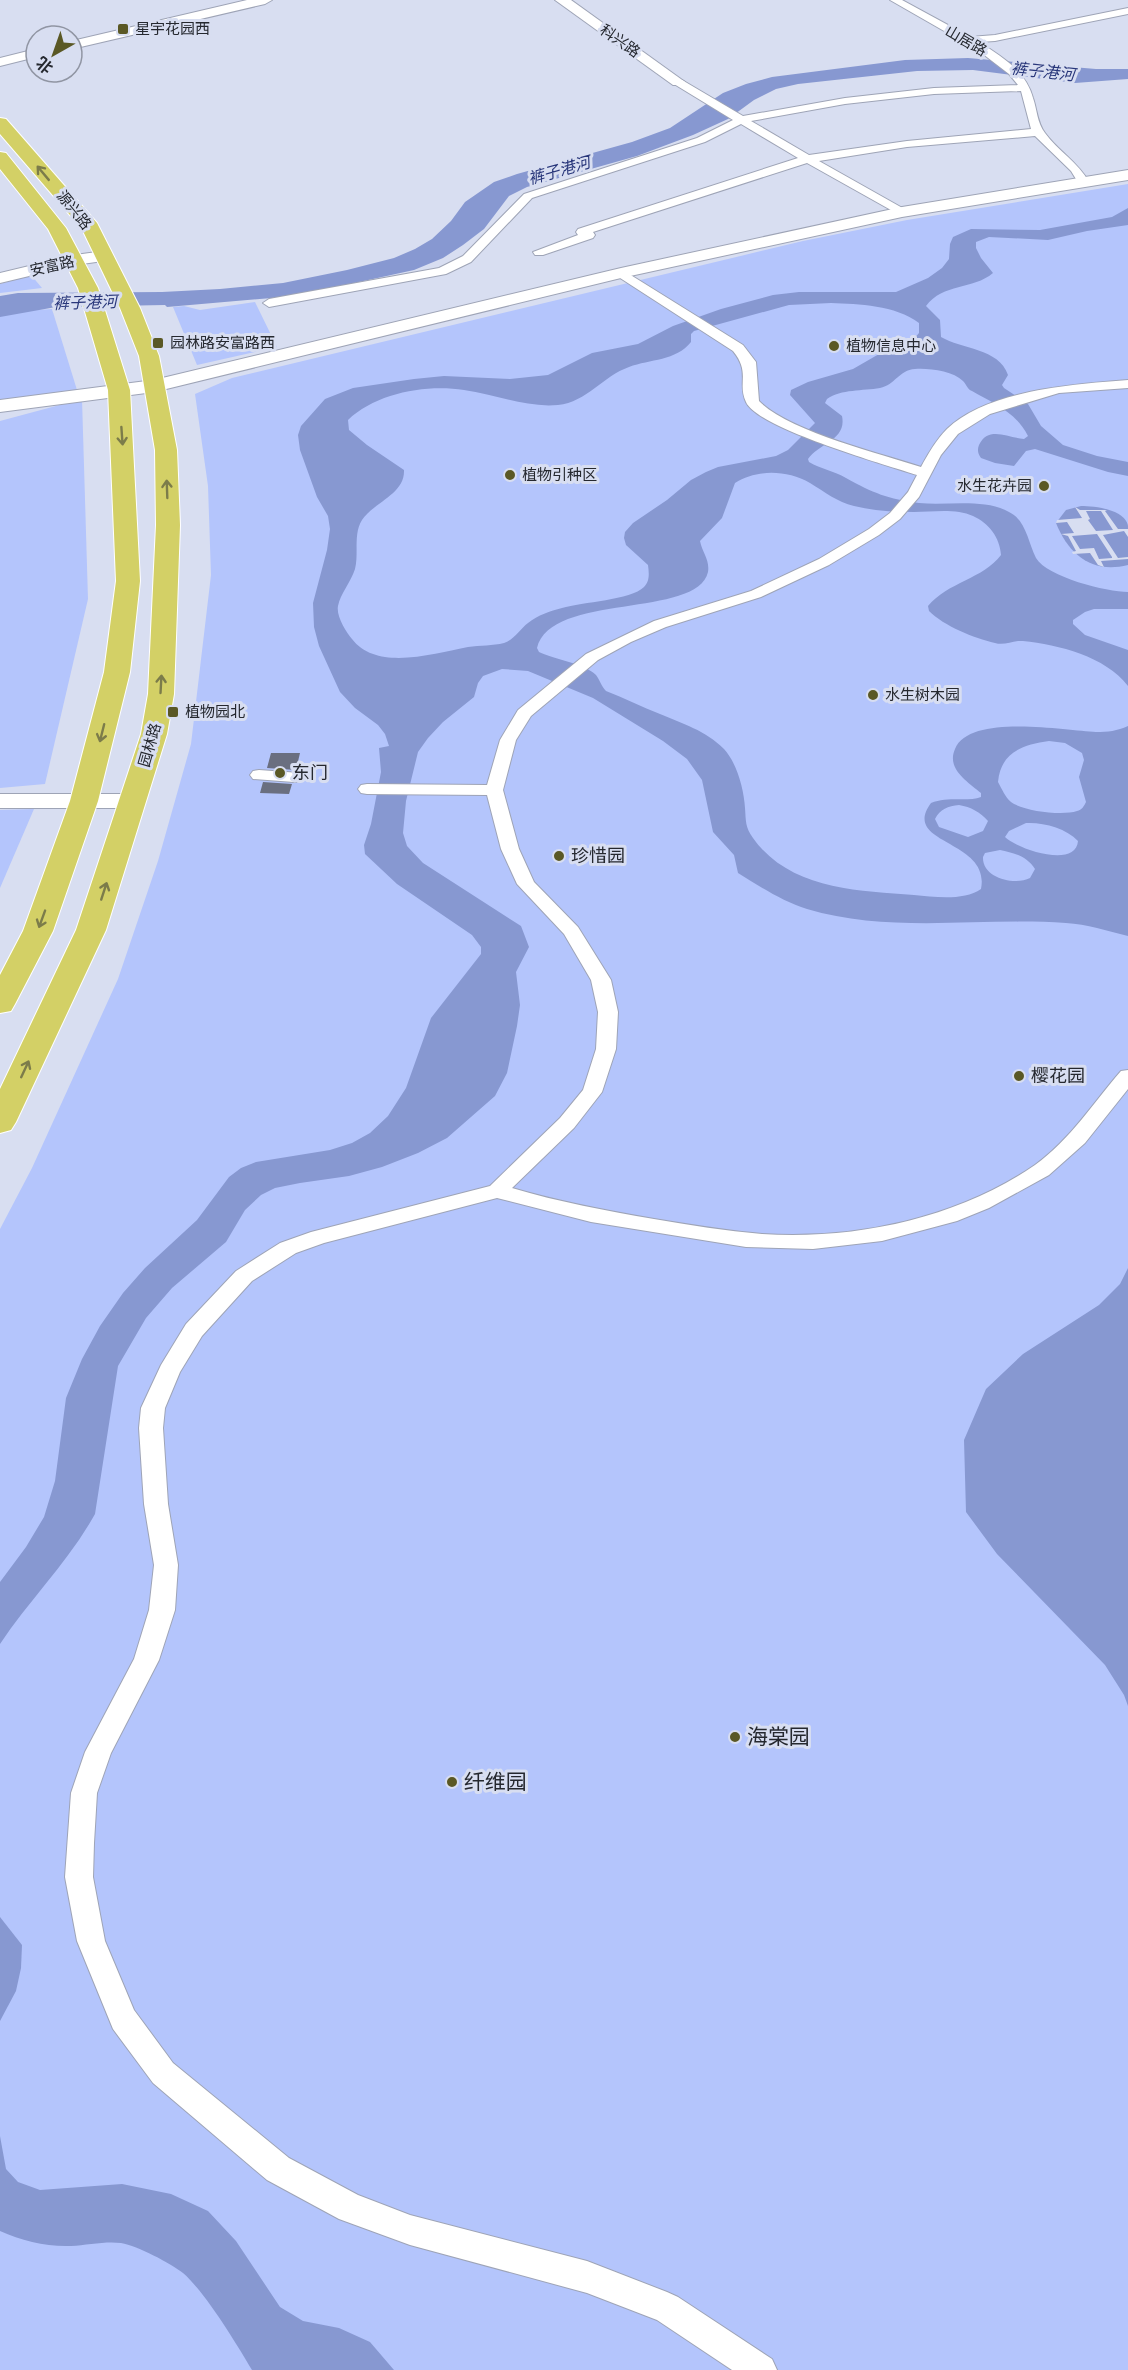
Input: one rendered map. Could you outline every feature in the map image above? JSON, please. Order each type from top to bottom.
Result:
[{"type":"main road","name":"源兴路","points":[[0,123],[90,227],[126,299]]},
{"type":"main road","name":"源兴路","points":[[0,157],[57,228],[75,260],[88,288],[119,390]]},
{"type":"main road","name":"园林路","points":[[0,1122],[91,930],[154,734],[161,694],[168,525],[165,450],[149,356],[126,299]]},
{"type":"main road","points":[[0,1004],[38,931],[84,801],[117,672],[128,581],[119,390]]},
{"type":"street","points":[[84,42],[265,0]]},
{"type":"street","name":"科兴路","points":[[562,0],[678,82]]},
{"type":"street","name":"山居路","points":[[895,0],[968,40],[992,56],[1023,84]]},
{"type":"street","points":[[968,40],[995,38],[1128,11]]},
{"type":"street","points":[[0,62],[24,56]]},
{"type":"street","points":[[678,82],[738,119],[902,212]]},
{"type":"street","points":[[269,303],[442,271],[467,259],[528,196],[701,140],[738,119],[845,101],[1023,84],[1038,132],[1053,150],[1079,174],[1083,182]]},
{"type":"street","points":[[539,252],[589,235],[582,232],[808,159],[906,144],[1038,132]]},
{"type":"street","points":[[0,406],[154,386],[621,273],[902,212],[1128,175]]},
{"type":"street","name":"安富路","points":[[0,278],[75,260],[104,256]]},
{"type":"street","points":[[621,273],[738,348],[749,362],[752,402],[762,412],[792,428],[924,473]]},
{"type":"street","points":[[761,2370],[667,2308],[587,2277],[410,2230],[350,2208],[278,2169],[163,2073],[123,2019],[91,1941],[79,1877],[84,1793],[98,1752],[146,1660],[162,1610],[166,1565],[156,1504],[151,1428],[153,1408],[169,1371],[194,1330],[244,1276],[288,1248],[365,1224],[497,1191],[567,1123],[592,1092],[606,1049],[608,1011],[601,980],[571,931],[526,884],[510,849],[494,790],[508,740],[524,713],[546,692],[592,657],[660,624],[756,594],[807,571],[850,547],[895,516],[914,494],[924,473],[953,431],[973,418],[1026,397],[1073,387],[1128,384]]},
{"type":"street","points":[[259,775],[294,777]]},
{"type":"street","points":[[372,789],[494,790]]},
{"type":"street","points":[[0,801],[133,801]]},
{"type":"street","points":[[497,1191],[529,1202],[592,1216],[691,1232],[776,1242],[825,1242],[855,1238],[933,1223],[1012,1188],[1042,1169],[1074,1144],[1128,1076]]},
{"type":"shaded area","points":[[1128,184],[1128,2370],[0,2370],[0,1229],[32,1168],[118,979],[158,861],[191,744],[211,575],[208,486],[195,394],[232,378],[803,241],[907,220]]},
{"type":"shaded area","points":[[31,275],[42,288],[0,293],[0,284]]},
{"type":"shaded area","points":[[255,302],[277,347],[197,365],[173,307],[184,306],[200,310]]},
{"type":"shaded area","points":[[52,309],[77,390],[0,401],[0,312]]},
{"type":"shaded area","points":[[82,399],[88,599],[45,784],[0,788],[0,421]]},
{"type":"shaded area","points":[[34,809],[0,888],[0,810]]},
{"type":"water","name":"裤子港河","points":[[968,58],[1096,69],[1128,69],[1128,79],[1075,83],[973,70],[917,71],[798,84],[776,89],[754,100],[728,119],[693,135],[637,156],[527,187],[509,196],[484,229],[463,245],[443,258],[414,270],[295,296],[167,307],[165,305],[56,307],[0,317],[0,296],[18,293],[162,292],[220,289],[283,283],[394,258],[432,239],[451,221],[465,202],[494,182],[632,142],[670,128],[723,93],[746,84],[772,77],[905,60]]},
{"type":"water","points":[[1128,208],[1128,225],[1048,240],[989,237],[976,242],[981,258],[993,273],[976,282],[949,290],[926,306],[940,320],[941,337],[997,359],[1008,375],[1002,385],[1004,388],[1028,404],[1041,426],[1063,445],[1097,456],[1128,462],[1128,476],[1035,449],[1026,451],[1014,466],[981,458],[978,447],[988,435],[999,434],[1024,439],[1028,436],[1011,414],[970,390],[959,378],[927,369],[910,370],[880,388],[845,392],[827,399],[825,403],[842,416],[840,431],[808,459],[809,462],[898,500],[930,504],[988,505],[1009,512],[1019,520],[1036,558],[1042,565],[1078,582],[1128,592],[1128,609],[1094,609],[1073,620],[1073,624],[1085,635],[1128,650],[1128,686],[1107,667],[1080,654],[1037,643],[1019,641],[999,644],[987,641],[951,626],[929,611],[928,606],[945,591],[985,570],[1001,555],[996,537],[979,519],[952,511],[899,512],[862,508],[842,502],[801,479],[772,473],[753,475],[735,483],[722,518],[700,541],[707,560],[708,572],[698,586],[679,596],[568,619],[548,631],[537,648],[539,652],[591,671],[606,691],[694,728],[717,742],[729,755],[739,777],[746,820],[753,838],[768,855],[785,868],[826,884],[870,892],[958,897],[981,889],[980,873],[973,860],[927,827],[925,817],[931,803],[981,797],[981,793],[965,780],[953,763],[955,749],[964,738],[979,731],[998,728],[1042,727],[1096,732],[1112,731],[1128,726],[1128,936],[1066,923],[870,921],[838,917],[798,906],[738,873],[734,855],[713,832],[702,780],[687,759],[663,741],[593,698],[528,671],[502,669],[483,676],[478,683],[474,697],[443,722],[418,752],[406,801],[403,833],[407,846],[423,863],[521,926],[529,947],[516,972],[520,1005],[507,1073],[495,1096],[447,1138],[418,1153],[382,1167],[349,1176],[275,1188],[261,1195],[245,1210],[226,1242],[172,1288],[146,1318],[118,1366],[95,1514],[73,1548],[0,1644],[0,1582],[26,1547],[44,1517],[55,1481],[66,1398],[82,1359],[100,1326],[123,1293],[145,1268],[197,1220],[229,1177],[241,1168],[256,1162],[330,1150],[352,1143],[370,1133],[388,1116],[406,1088],[431,1018],[481,954],[481,947],[472,935],[397,884],[365,854],[364,845],[371,824],[381,772],[379,748],[389,746],[385,734],[378,725],[355,708],[340,692],[319,646],[314,627],[313,603],[330,529],[328,516],[317,497],[300,450],[298,435],[301,426],[325,399],[353,388],[444,376],[510,379],[548,375],[592,353],[638,344],[673,326],[721,309],[773,295],[799,292],[896,292],[928,278],[942,268],[949,259],[953,237],[971,229],[1040,230],[1112,217]],"holes":[[[842,303],[888,309],[919,323],[919,333],[913,340],[886,350],[853,369],[808,382],[791,390],[790,395],[815,423],[788,450],[776,456],[718,467],[706,472],[691,480],[633,523],[625,532],[624,538],[626,545],[648,565],[648,580],[644,587],[629,595],[571,606],[544,614],[528,623],[511,639],[500,644],[468,647],[423,656],[391,658],[363,649],[352,639],[340,619],[338,606],[355,569],[359,526],[367,514],[400,485],[404,470],[349,430],[348,420],[359,411],[387,397],[434,388],[476,392],[522,403],[546,405],[568,403],[578,399],[620,371],[678,353],[691,342],[691,334],[694,331],[789,305]],[[1049,741],[1065,743],[1082,753],[1084,760],[1079,777],[1086,802],[1080,810],[1062,813],[1033,810],[1011,802],[1005,795],[998,782],[1003,764],[1014,752],[1030,745]],[[955,805],[971,809],[985,818],[988,821],[983,831],[968,837],[939,827],[935,819],[939,813]],[[1026,823],[1033,823],[1061,829],[1078,841],[1075,849],[1067,854],[1057,855],[1021,847],[1005,837],[1009,831]],[[1005,851],[1024,858],[1035,869],[1030,878],[1008,880],[993,875],[984,864],[985,853]]]},
{"type":"water","points":[[1081,506],[1115,512],[1126,520],[1128,565],[1103,567],[1075,553],[1056,523],[1066,510]]},
{"type":"water","points":[[1128,1268],[1128,1706],[1124,1695],[1105,1665],[997,1554],[966,1512],[964,1440],[986,1389],[1023,1354],[1099,1305],[1120,1284]]},
{"type":"water","points":[[0,1917],[22,1945],[21,1968],[16,1991],[0,2021]]},
{"type":"water","points":[[0,2136],[6,2169],[18,2182],[40,2190],[122,2184],[171,2194],[208,2211],[236,2241],[280,2307],[303,2321],[339,2328],[370,2342],[394,2370],[252,2370],[201,2292],[183,2273],[162,2260],[121,2243],[53,2245],[17,2238],[0,2231]]},
{"type":"pier","points":[[1075,507],[1080,510],[1107,510],[1105,511],[1118,529],[1128,529],[1128,537],[1124,531],[1103,535],[1118,558],[1128,557],[1128,559],[1101,561],[1104,567],[1098,565],[1090,553],[1073,554],[1072,552],[1076,551],[1068,536],[1061,534],[1074,533],[1067,522],[1056,523],[1057,520],[1082,518]],"holes":[[[1086,511],[1101,511],[1113,530],[1096,531],[1088,520],[1090,519]],[[1097,534],[1112,557],[1112,558],[1099,559],[1094,548],[1080,549],[1072,536]]]},
{"type":"building","points":[[271,753],[300,753],[296,770],[267,768]]},
{"type":"building","points":[[263,782],[292,784],[289,794],[260,793]]},
{"type":"place","name":"星宇花园西","points":[[123,29]]},
{"type":"place","name":"园林路安富路西","points":[[158,343]]},
{"type":"place","name":"植物信息中心","points":[[834,346]]},
{"type":"place","name":"植物引种区","points":[[510,475]]},
{"type":"place","name":"水生花卉园","points":[[1044,486]]},
{"type":"place","name":"水生树木园","points":[[873,695]]},
{"type":"place","name":"植物园北","points":[[173,712]]},
{"type":"place","name":"东门","points":[[280,773]]},
{"type":"place","name":"珍惜园","points":[[559,856]]},
{"type":"place","name":"樱花园","points":[[1019,1076]]},
{"type":"place","name":"海棠园","points":[[735,1737]]},
{"type":"place","name":"纤维园","points":[[452,1782]]}]
